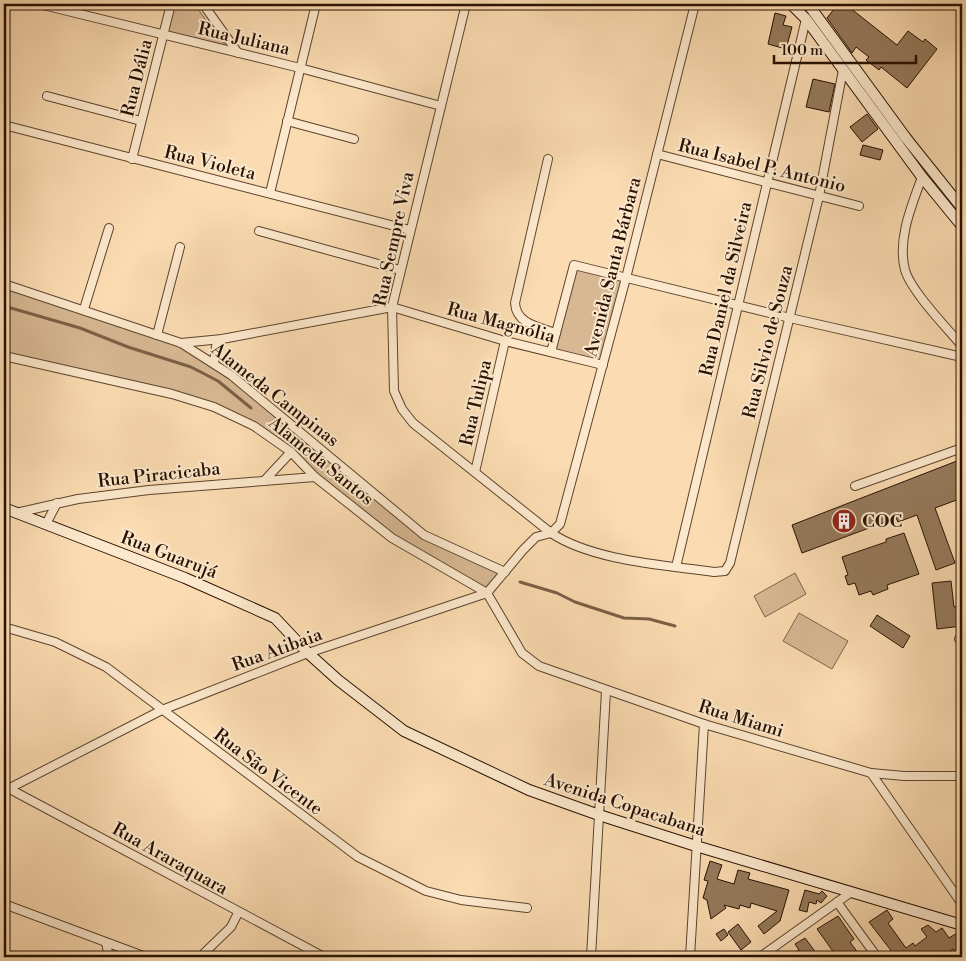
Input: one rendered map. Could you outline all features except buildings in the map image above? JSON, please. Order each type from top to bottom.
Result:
[{"type":"street","name":"Rua Juliana","points":[[39,4],[300,68],[441,106]]},
{"type":"street","name":"Rua Dália","points":[[132,159],[171,4]]},
{"type":"street","points":[[203,4],[238,54]]},
{"type":"street","points":[[270,194],[316,4]]},
{"type":"street","name":"Rua Sempre Viva","points":[[466,4],[392,308],[394,391],[402,409],[413,423],[551,534],[566,543],[589,552],[676,567]]},
{"type":"street","name":"Avenida Santa Bárbara","points":[[551,534],[560,524],[626,278],[695,4]]},
{"type":"street","points":[[791,4],[806,19],[922,177],[962,226]]},
{"type":"street","points":[[806,19],[813,6],[906,138],[962,208]]},
{"type":"street","name":"Rua Daniel da Silveira","points":[[676,567],[806,19]]},
{"type":"street","name":"Rua Silvio de Souza","points":[[676,567],[714,572],[725,571],[730,563],[819,196],[843,70]]},
{"type":"street","points":[[47,96],[141,121]]},
{"type":"street","points":[[288,121],[354,139]]},
{"type":"street","name":"Rua Violeta","points":[[4,125],[410,230]]},
{"type":"street","name":"Rua Isabel P. Antonio","points":[[657,154],[859,206]]},
{"type":"street","points":[[548,159],[515,303],[515,313],[521,320],[556,333]]},
{"type":"street","points":[[922,177],[912,204],[904,239],[905,269],[910,282],[962,346]]},
{"type":"street","points":[[84,309],[109,228]]},
{"type":"street","points":[[259,232],[400,270]]},
{"type":"street","points":[[157,335],[180,247]]},
{"type":"street","points":[[551,352],[574,265],[790,318],[962,357]]},
{"type":"street","name":"Alameda Campinas","points":[[4,284],[84,309],[181,343],[214,363],[424,534],[505,572]]},
{"type":"street","points":[[181,343],[222,339],[392,308]]},
{"type":"street","name":"Rua Magnólia","points":[[392,308],[505,341],[603,365]]},
{"type":"street","points":[[214,363],[216,346],[222,339]]},
{"type":"street","name":"Rua Tulipa","points":[[476,472],[505,341]]},
{"type":"street","name":"Alameda Santos","points":[[4,356],[172,394],[214,407],[254,426],[291,452],[315,477],[392,538],[487,593]]},
{"type":"street","points":[[855,486],[962,448]]},
{"type":"street","points":[[264,481],[291,452]]},
{"type":"street","name":"Rua Piracicaba","points":[[16,513],[57,503],[149,490],[315,477]]},
{"type":"street","points":[[46,524],[57,503]]},
{"type":"street","name":"Rua Guarujá","points":[[4,508],[255,607],[275,618],[308,653]]},
{"type":"street","points":[[487,593],[536,537],[551,534]]},
{"type":"street","name":"Rua Atibaia","points":[[6,789],[162,710],[308,653],[487,593]]},
{"type":"street","name":"Rua Miami","points":[[487,593],[522,653],[539,666],[704,724],[871,773],[904,776],[962,776]]},
{"type":"street","name":"Rua São Vicente","points":[[4,627],[55,642],[106,667],[358,857],[426,891],[461,900],[527,908]]},
{"type":"street","name":"Avenida Copacabana","points":[[308,653],[366,704],[404,731],[530,790],[599,815],[696,846],[962,925]]},
{"type":"street","points":[[591,957],[606,691]]},
{"type":"street","points":[[690,957],[704,724]]},
{"type":"street","points":[[871,773],[962,904]]},
{"type":"street","name":"Rua Araraquara","points":[[6,789],[324,957]]},
{"type":"street","points":[[760,957],[850,893]]},
{"type":"street","points":[[837,902],[876,957]]},
{"type":"street","points":[[4,904],[146,957]]},
{"type":"street","points":[[200,957],[232,927],[238,913]]},
{"type":"street","points":[[106,943],[109,957]]},
{"type":"shaded area","points":[[174,4],[194,4],[225,45],[167,32]]},
{"type":"shaded area","points":[[574,265],[626,278],[603,365],[551,352]]},
{"type":"shaded area","points":[[4,284],[157,335],[214,363],[424,535],[505,572],[487,593],[392,538],[291,452],[214,407],[4,356]]},
{"type":"shaded area","points":[[795,573],[806,594],[765,617],[754,596]]},
{"type":"shaded area","points":[[799,613],[848,641],[832,669],[783,641]]},
{"type":"shaded area","points":[[107,943],[144,957],[109,957]]},
{"type":"waterway","points":[[4,306],[80,328],[128,347],[191,367],[218,381],[251,408]]},
{"type":"waterway","points":[[520,582],[557,593],[575,602],[624,618],[649,619],[675,626]]},
{"type":"place","name":"COC","points":[[844,521]]}]
